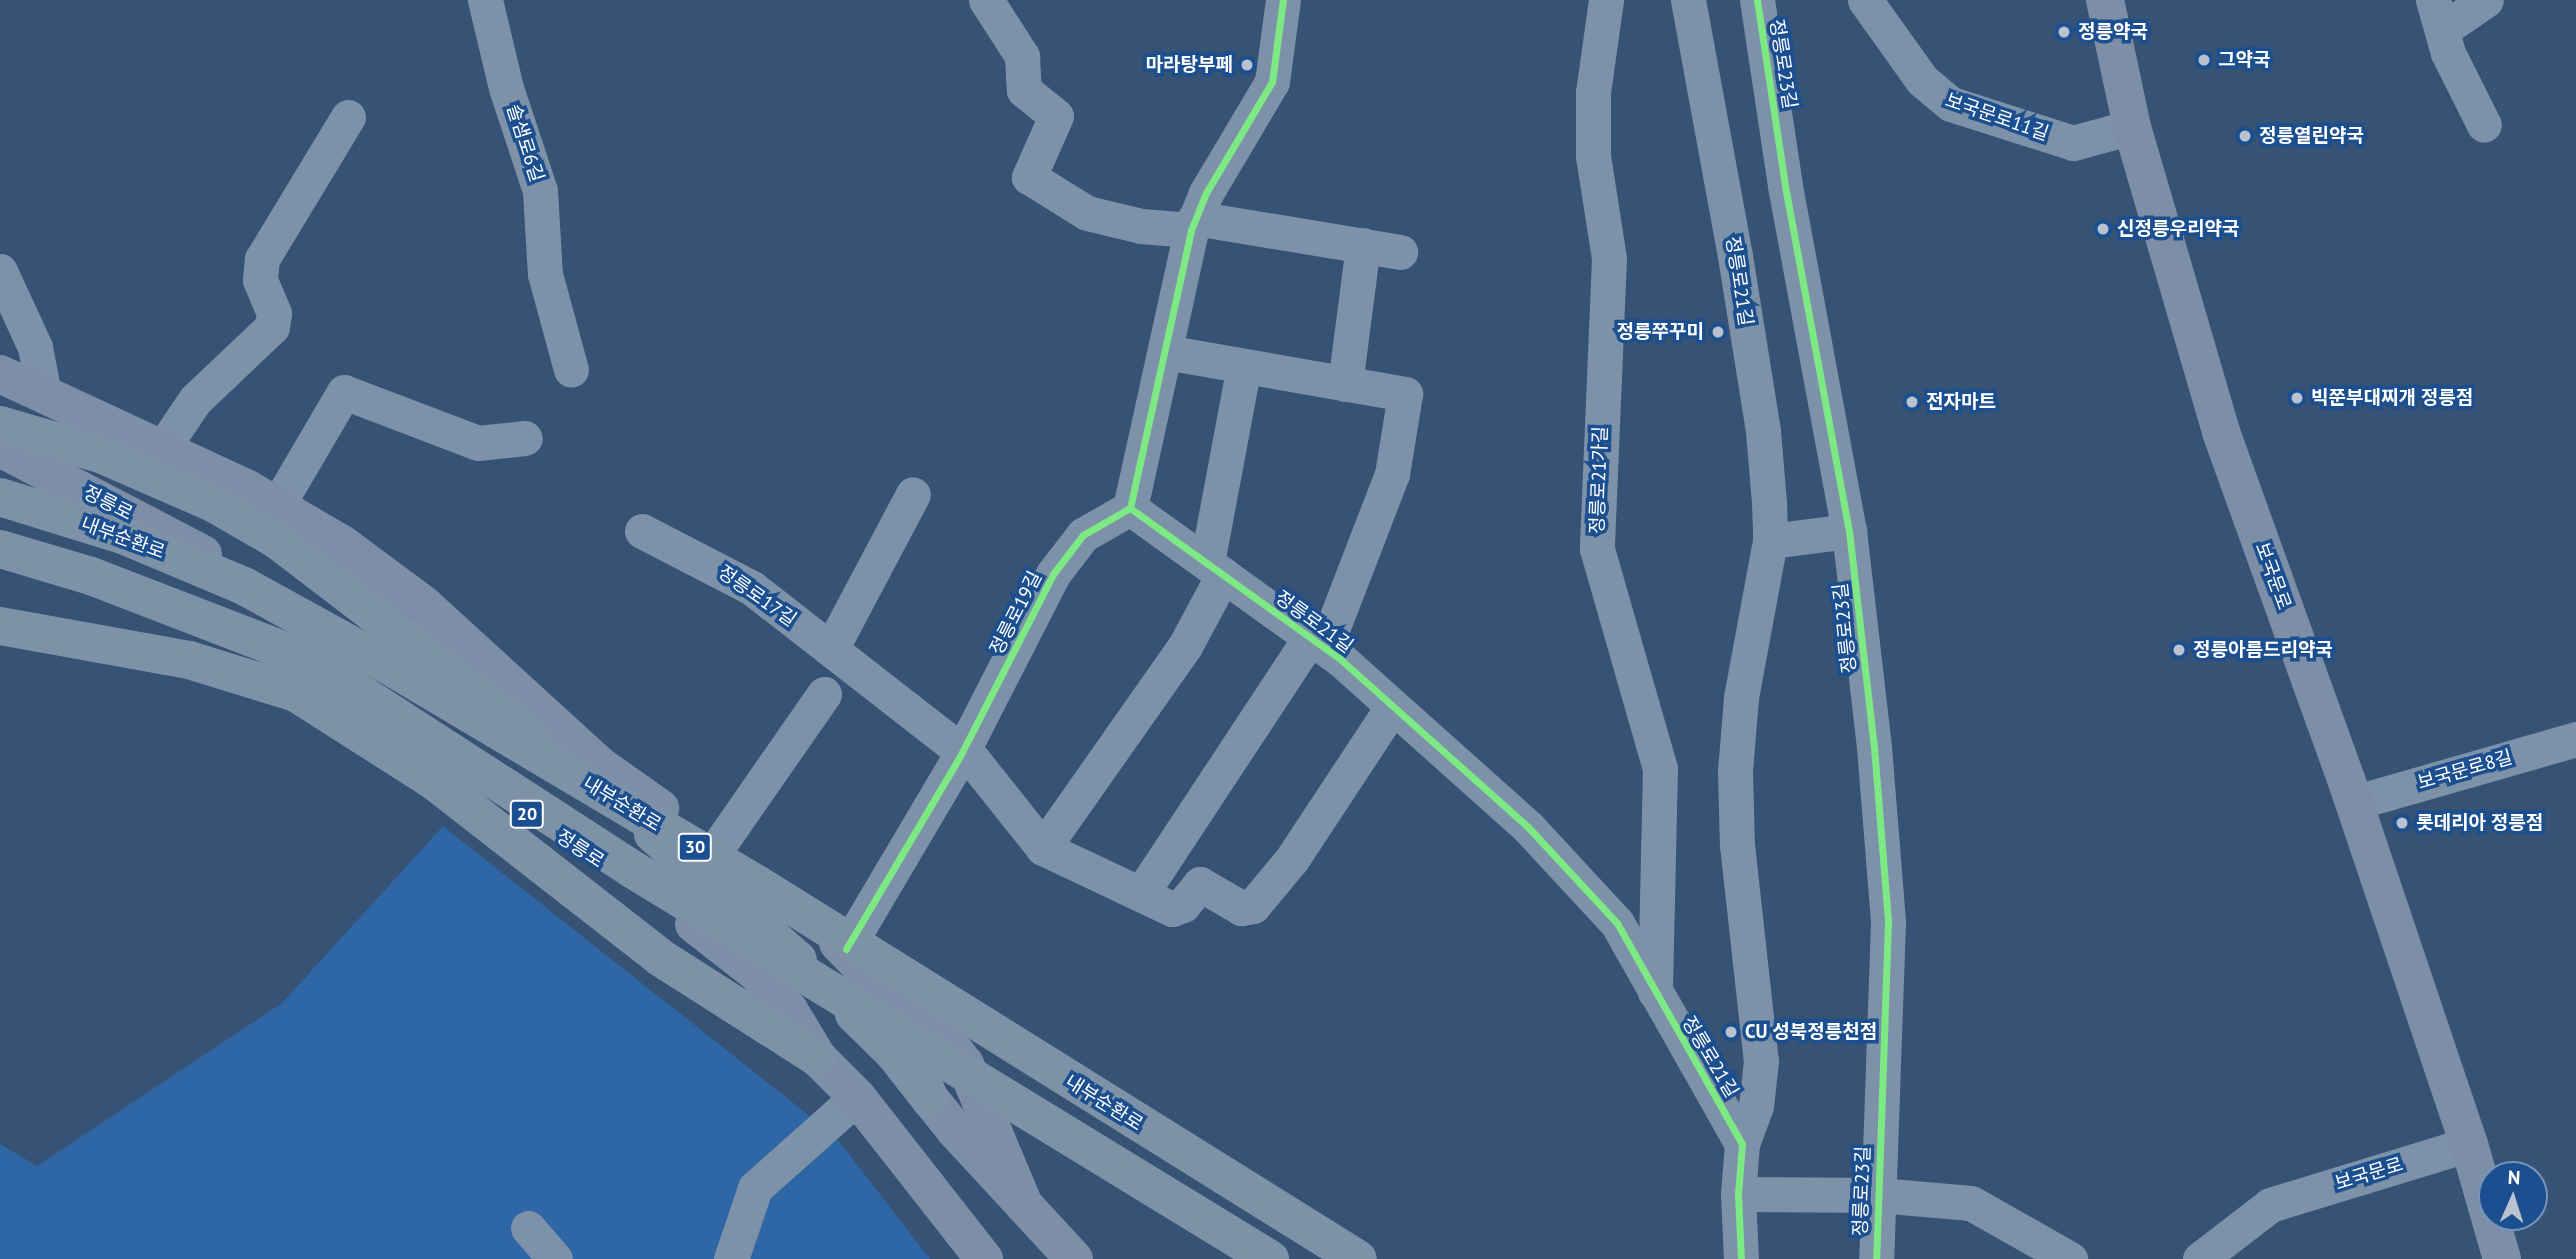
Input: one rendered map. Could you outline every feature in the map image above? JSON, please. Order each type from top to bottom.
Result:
[{"type":"highway","points":[[0,425],[166,479],[276,540],[354,603],[547,746],[762,926],[894,1053],[930,1098]]},
{"type":"highway","name":"내부순환로","points":[[0,497],[125,536],[244,586],[386,664],[757,884],[1358,1259]]},
{"type":"highway","points":[[0,549],[91,576],[309,660],[632,869],[1270,1259]]},
{"type":"highway","points":[[0,626],[189,660],[296,693],[435,781],[661,958],[818,1058]]},
{"type":"main road","name":"보국문로","points":[[2105,0],[2132,127],[2221,432],[2353,803],[2469,1144],[2502,1259]]},
{"type":"main road","points":[[0,374],[162,449],[285,491],[342,544],[425,605],[599,765],[719,845],[846,950],[879,985],[942,1035],[965,1064],[1024,1205]]},
{"type":"main road","name":"정릉로","points":[[0,448],[231,570],[375,694],[436,754],[713,937],[757,973],[789,1010],[818,1058],[857,1097],[984,1259]]},
{"type":"main road","points":[[879,985],[930,1098],[1074,1259]]},
{"type":"street","name":"솔샘로6길","points":[[485,0],[506,88],[540,191],[545,274],[571,370]]},
{"type":"street","points":[[986,0],[1022,56],[1024,90],[1056,116],[1029,177],[1087,213],[1141,226],[1193,224],[1400,252]]},
{"type":"street","points":[[1130,508],[1193,224],[1272,82],[1283,0]]},
{"type":"street","name":"정릉로21가길","points":[[1605,0],[1594,92],[1593,156],[1609,258],[1597,549],[1660,768],[1655,995]]},
{"type":"street","name":"정릉로21길","points":[[1688,0],[1763,431],[1770,541],[1741,698],[1735,771],[1737,845],[1761,1061],[1756,1106],[1742,1144],[1738,1194],[1741,1259]]},
{"type":"street","name":"정릉로23길","points":[[1757,0],[1785,186],[1849,531],[1888,922],[1876,1259]]},
{"type":"street","name":"보국문로11길","points":[[1865,0],[1922,80],[1951,104],[2073,143],[2132,127]]},
{"type":"street","points":[[2484,125],[2437,15],[2486,0]]},
{"type":"street","points":[[162,449],[201,394],[272,327],[274,313],[260,280],[262,258],[348,117]]},
{"type":"street","points":[[1345,384],[1363,245]]},
{"type":"street","points":[[0,271],[35,347],[44,394]]},
{"type":"street","name":"정릉로21길","points":[[1141,894],[1317,643],[1392,474],[1405,394],[1165,352]]},
{"type":"street","points":[[1043,848],[1178,656],[1215,569],[1244,366]]},
{"type":"street","points":[[285,491],[344,392],[478,443],[525,438]]},
{"type":"street","points":[[831,649],[913,494]]},
{"type":"street","name":"정릉로21길","points":[[1130,508],[1317,643],[1393,706],[1528,827],[1617,923],[1655,995],[1742,1144]]},
{"type":"street","name":"정릉로19길","points":[[846,950],[961,755],[1053,574],[1083,535],[1130,508]]},
{"type":"street","name":"정릉로17길","points":[[642,531],[752,588],[961,755]]},
{"type":"street","points":[[1770,541],[1849,531]]},
{"type":"street","points":[[719,845],[824,694]]},
{"type":"street","points":[[961,755],[1043,848],[1141,894],[1178,908],[1200,884],[1241,908],[1253,906],[1292,859],[1393,706]]},
{"type":"street","name":"보국문로8길","points":[[2353,803],[2576,739]]},
{"type":"street","points":[[730,1259],[755,1188],[857,1097]]},
{"type":"street","name":"보국문로","points":[[2200,1259],[2270,1205],[2469,1144]]},
{"type":"street","points":[[1738,1194],[1878,1195],[1970,1203],[2070,1259]]},
{"type":"street","points":[[528,1228],[555,1259]]},
{"type":"shaded area","points":[[443,826],[835,1136],[930,1259],[0,1259],[0,1144],[37,1166],[282,1003]]},
{"type":"cycle path","points":[[1130,508],[1191,230],[1206,193],[1272,82],[1283,0]]},
{"type":"cycle path","points":[[1757,0],[1785,186],[1849,531],[1874,747],[1888,922],[1876,1259]]},
{"type":"cycle path","points":[[1130,508],[1339,658],[1528,827],[1617,923],[1742,1144],[1738,1194],[1741,1259]]},
{"type":"cycle path","points":[[846,949],[959,758],[1053,574],[1083,535],[1130,508]]},
{"type":"place","name":"정릉약국","points":[[2064,32]]},
{"type":"place","name":"그약국","points":[[2204,60]]},
{"type":"place","name":"마라탕부페","points":[[1247,65]]},
{"type":"place","name":"정릉열린약국","points":[[2245,136]]},
{"type":"place","name":"신정릉우리약국","points":[[2103,229]]},
{"type":"place","name":"정릉쭈꾸미","points":[[1718,332]]},
{"type":"place","name":"빅쭌부대찌개 정릉점","points":[[2297,398]]},
{"type":"place","name":"전자마트","points":[[1912,402]]},
{"type":"place","name":"정릉아름드리약국","points":[[2179,650]]},
{"type":"place","name":"롯데리아 정릉점","points":[[2402,823]]},
{"type":"place","name":"CU 성북정릉천점","points":[[1731,1032]]}]
